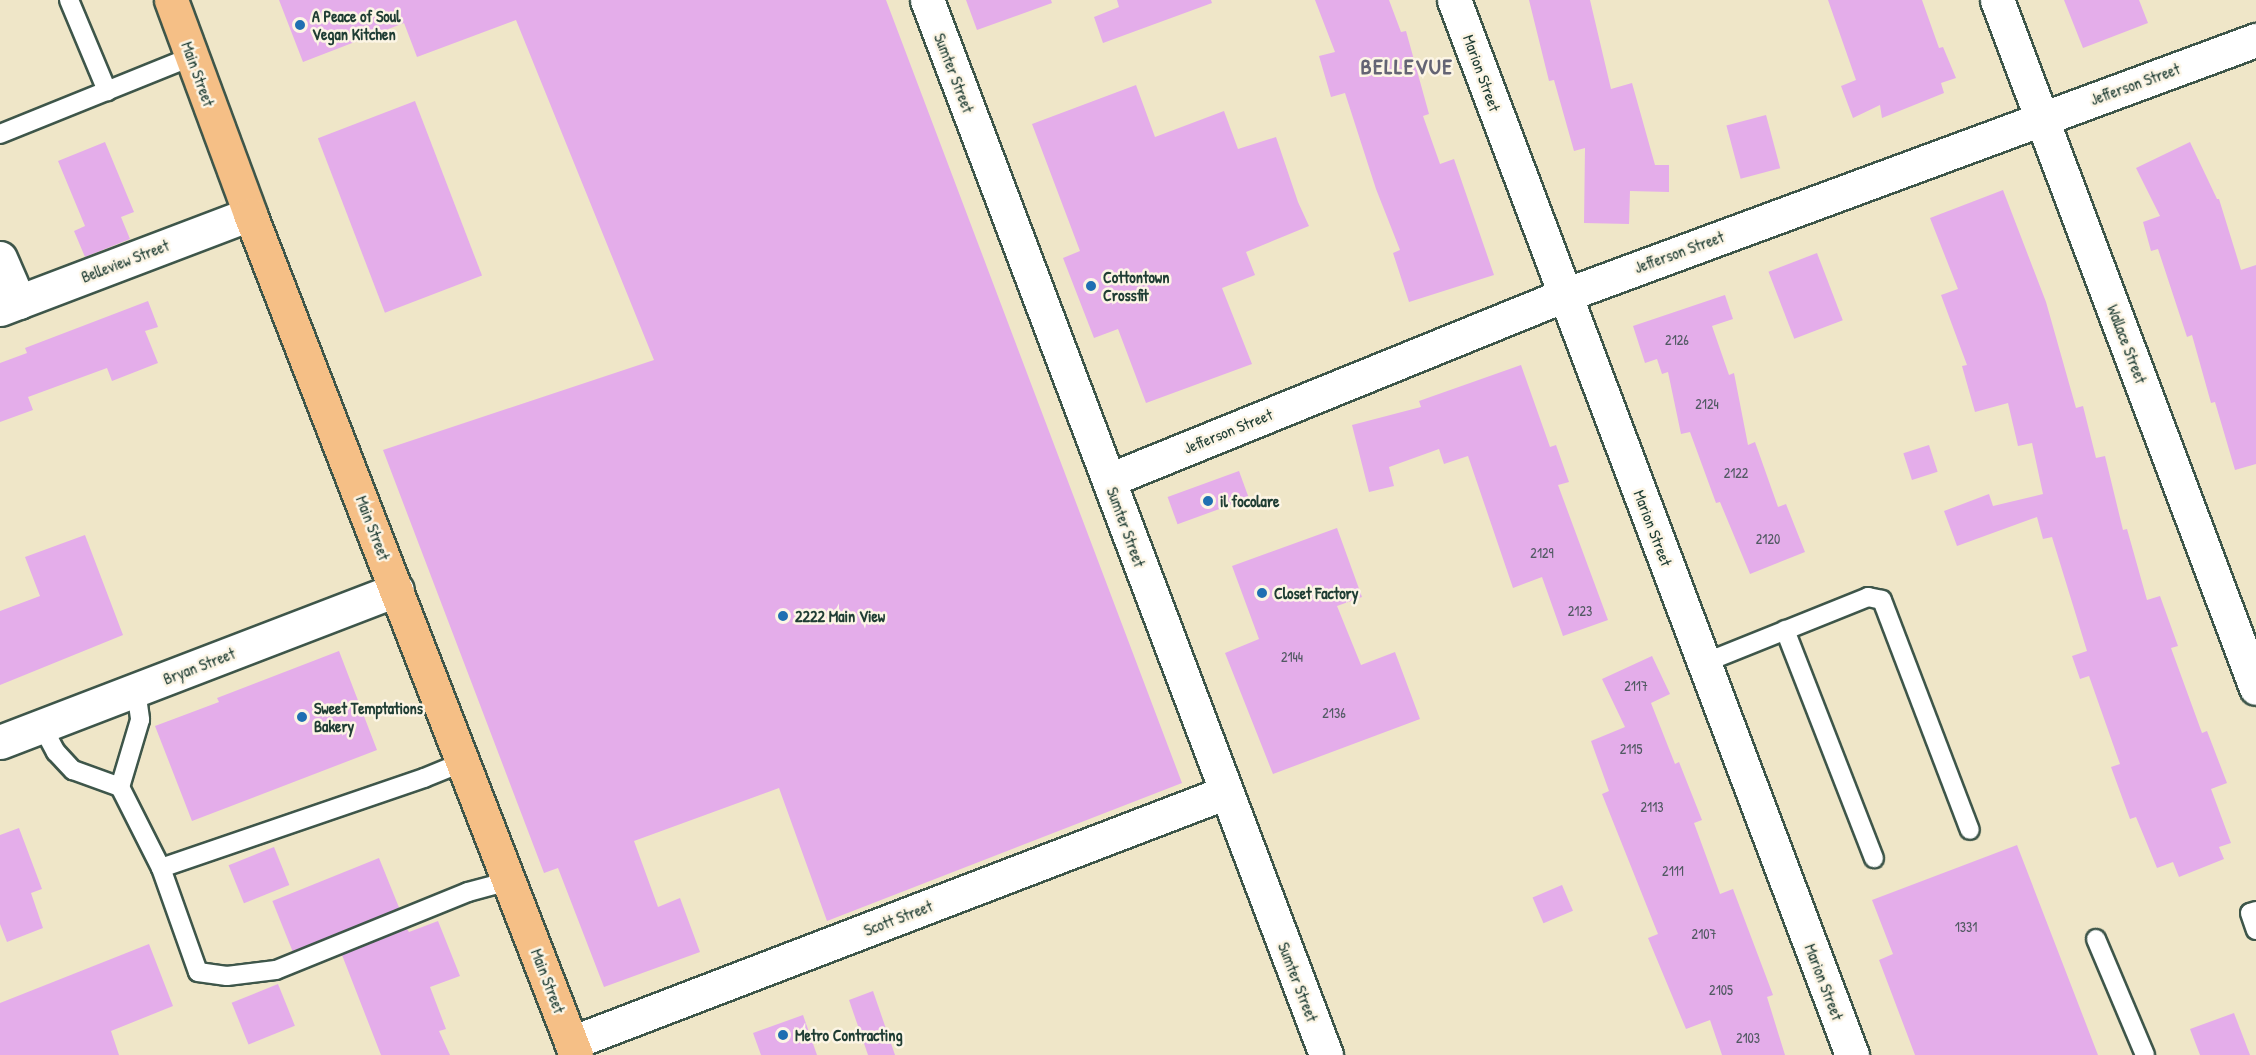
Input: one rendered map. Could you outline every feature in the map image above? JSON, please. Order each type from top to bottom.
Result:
[{"type":"main road","name":"Main Street","points":[[171,0],[250,214],[574,1049]]},
{"type":"street","name":"Sumter Street","points":[[927,0],[1224,793],[1326,1055]]},
{"type":"street","name":"Marion Street","points":[[1454,0],[1852,1055]]},
{"type":"street","name":"Wallace Street","points":[[1997,0],[2256,688]]},
{"type":"street","name":"Jefferson Street","points":[[1108,480],[1565,295],[2042,117],[2256,40]]},
{"type":"street","name":"Belleview Street","points":[[9,306],[250,214]]},
{"type":"street","points":[[0,258],[9,306]]},
{"type":"street","name":"Bryan Street","points":[[0,742],[397,590]]},
{"type":"street","name":"Scott Street","points":[[574,1049],[1224,793]]},
{"type":"lane","points":[[69,0],[107,91]]},
{"type":"lane","points":[[0,135],[191,57]]},
{"type":"lane","points":[[1704,663],[1868,597],[1882,600],[1970,830]]},
{"type":"lane","points":[[1785,630],[1874,858]]},
{"type":"lane","points":[[120,787],[140,720],[136,690]]},
{"type":"lane","points":[[42,726],[56,752],[73,770],[120,787],[161,868],[198,972],[227,976],[276,970],[468,892],[509,881]]},
{"type":"lane","points":[[161,868],[424,778],[463,762]]},
{"type":"lane","points":[[2256,911],[2250,913],[2256,930]]},
{"type":"lane","points":[[2096,939],[2145,1055]]},
{"type":"building","name":"2222 Main View","points":[[279,0],[886,0],[1182,783],[827,921],[779,788],[634,841],[658,907],[680,898],[700,952],[604,987],[558,868],[544,873],[383,450],[654,360],[516,20],[417,57],[404,23],[303,62]]},
{"type":"building","points":[[966,0],[1051,0],[1052,3],[977,30]]},
{"type":"building","points":[[1117,0],[1211,0],[1212,3],[1103,43],[1094,17],[1119,7]]},
{"type":"building","points":[[1315,0],[1389,0],[1401,32],[1406,31],[1429,114],[1423,116],[1440,164],[1454,159],[1494,275],[1409,302],[1393,253],[1400,250],[1376,189],[1345,93],[1331,97],[1319,56],[1335,52]]},
{"type":"building","points":[[1529,0],[1590,0],[1611,89],[1632,83],[1655,165],[1669,165],[1669,192],[1630,191],[1629,224],[1584,223],[1585,148],[1574,151],[1554,80],[1549,81]]},
{"type":"building","points":[[1828,0],[1922,0],[1939,48],[1943,47],[1956,78],[1941,83],[1944,93],[1882,118],[1880,105],[1853,118],[1841,86],[1856,80]]},
{"type":"building","points":[[2064,0],[2139,0],[2148,23],[2083,48]]},
{"type":"building","points":[[1136,85],[1155,137],[1224,111],[1238,149],[1276,137],[1298,202],[1309,226],[1246,252],[1255,275],[1222,288],[1252,364],[1146,403],[1118,329],[1094,338],[1063,258],[1080,251],[1032,124]]},
{"type":"building","points":[[415,101],[482,276],[385,313],[318,138]]},
{"type":"building","points":[[1766,115],[1780,168],[1741,179],[1726,126]]},
{"type":"building","points":[[105,142],[134,212],[121,217],[130,239],[85,257],[74,231],[85,226],[58,161]]},
{"type":"building","points":[[2190,142],[2219,199],[2241,270],[2256,265],[2256,464],[2235,470],[2215,402],[2211,403],[2192,335],[2187,337],[2158,249],[2151,251],[2143,222],[2160,216],[2136,168]]},
{"type":"building","points":[[2003,190],[2046,302],[2076,408],[2083,406],[2096,458],[2105,456],[2123,530],[2127,529],[2147,600],[2160,596],[2178,646],[2171,648],[2202,733],[2207,731],[2227,783],[2211,789],[2231,843],[2219,847],[2224,859],[2179,877],[2173,862],[2157,868],[2136,817],[2130,819],[2111,767],[2120,764],[2089,676],[2080,679],[2072,656],[2087,651],[2052,537],[2043,539],[2037,517],[1957,546],[1944,511],[1989,494],[1993,506],[2043,494],[2032,443],[2018,446],[2008,403],[1975,412],[1962,366],[1967,365],[1941,295],[1958,289],[1930,218]]},
{"type":"building","points":[[1817,253],[1843,320],[1794,339],[1768,272]]},
{"type":"building","points":[[1725,295],[1733,319],[1712,326],[1729,375],[1734,373],[1748,445],[1755,442],[1778,507],[1786,504],[1805,552],[1750,574],[1720,502],[1716,503],[1690,432],[1681,434],[1668,372],[1662,374],[1657,359],[1645,363],[1633,326]]},
{"type":"building","points":[[148,301],[158,327],[145,331],[158,363],[112,381],[107,368],[28,397],[33,410],[0,422],[0,363],[27,353],[25,348]]},
{"type":"building","points":[[1521,365],[1550,447],[1556,445],[1569,482],[1558,485],[1608,620],[1563,636],[1542,577],[1513,588],[1468,456],[1444,464],[1439,449],[1389,467],[1394,486],[1369,492],[1352,425],[1421,407],[1419,401]]},
{"type":"building","points":[[1929,445],[1938,472],[1912,480],[1903,453]]},
{"type":"building","points":[[1239,471],[1249,498],[1178,524],[1168,497]]},
{"type":"building","points":[[1337,528],[1362,597],[1337,606],[1361,665],[1395,652],[1420,719],[1273,774],[1225,653],[1259,639],[1232,566]]},
{"type":"building","points":[[85,535],[123,635],[0,685],[0,611],[40,596],[25,557]]},
{"type":"building","points":[[339,651],[377,750],[192,821],[155,726],[219,702],[217,698]]},
{"type":"building","points":[[1652,656],[1670,694],[1651,703],[1675,764],[1679,762],[1702,820],[1694,823],[1720,894],[1733,889],[1773,995],[1767,997],[1785,1055],[1722,1055],[1710,1020],[1686,1029],[1648,938],[1658,934],[1602,794],[1609,791],[1591,741],[1625,727],[1602,679]]},
{"type":"building","points":[[19,828],[42,889],[31,893],[43,928],[7,942],[0,924],[0,835]]},
{"type":"building","points":[[2017,845],[2098,1055],[1915,1055],[1879,960],[1893,954],[1872,900]]},
{"type":"building","points":[[274,847],[289,885],[244,903],[229,865]]},
{"type":"building","points":[[379,858],[399,908],[293,951],[272,901]]},
{"type":"building","points":[[1562,885],[1573,911],[1543,923],[1533,898]]},
{"type":"building","points":[[438,921],[460,976],[430,987],[446,1029],[439,1031],[450,1055],[381,1055],[342,955],[407,929],[409,932]]},
{"type":"building","points":[[149,944],[173,1006],[111,1031],[119,1055],[0,1055],[0,1003]]},
{"type":"building","points":[[278,984],[295,1026],[248,1044],[232,1003]]},
{"type":"building","points":[[873,991],[895,1055],[868,1055],[849,1000]]},
{"type":"building","points":[[2234,1013],[2250,1055],[2200,1055],[2190,1029]]},
{"type":"building","points":[[803,1015],[817,1055],[761,1055],[753,1033]]},
{"type":"place","name":"A Peace of Soul Vegan Kitchen","points":[[300,25]]},
{"type":"place","name":"Cottontown Crossfit","points":[[1091,286]]},
{"type":"place","name":"il focolare","points":[[1208,501]]},
{"type":"place","name":"Closet Factory","points":[[1262,593]]},
{"type":"place","name":"2222 Main View","points":[[783,616]]},
{"type":"place","name":"Sweet Temptations Bakery","points":[[302,717]]},
{"type":"place","name":"Metro Contracting","points":[[783,1035]]},
{"type":"district","name":"BELLEVUE","points":[[1407,67]]}]
